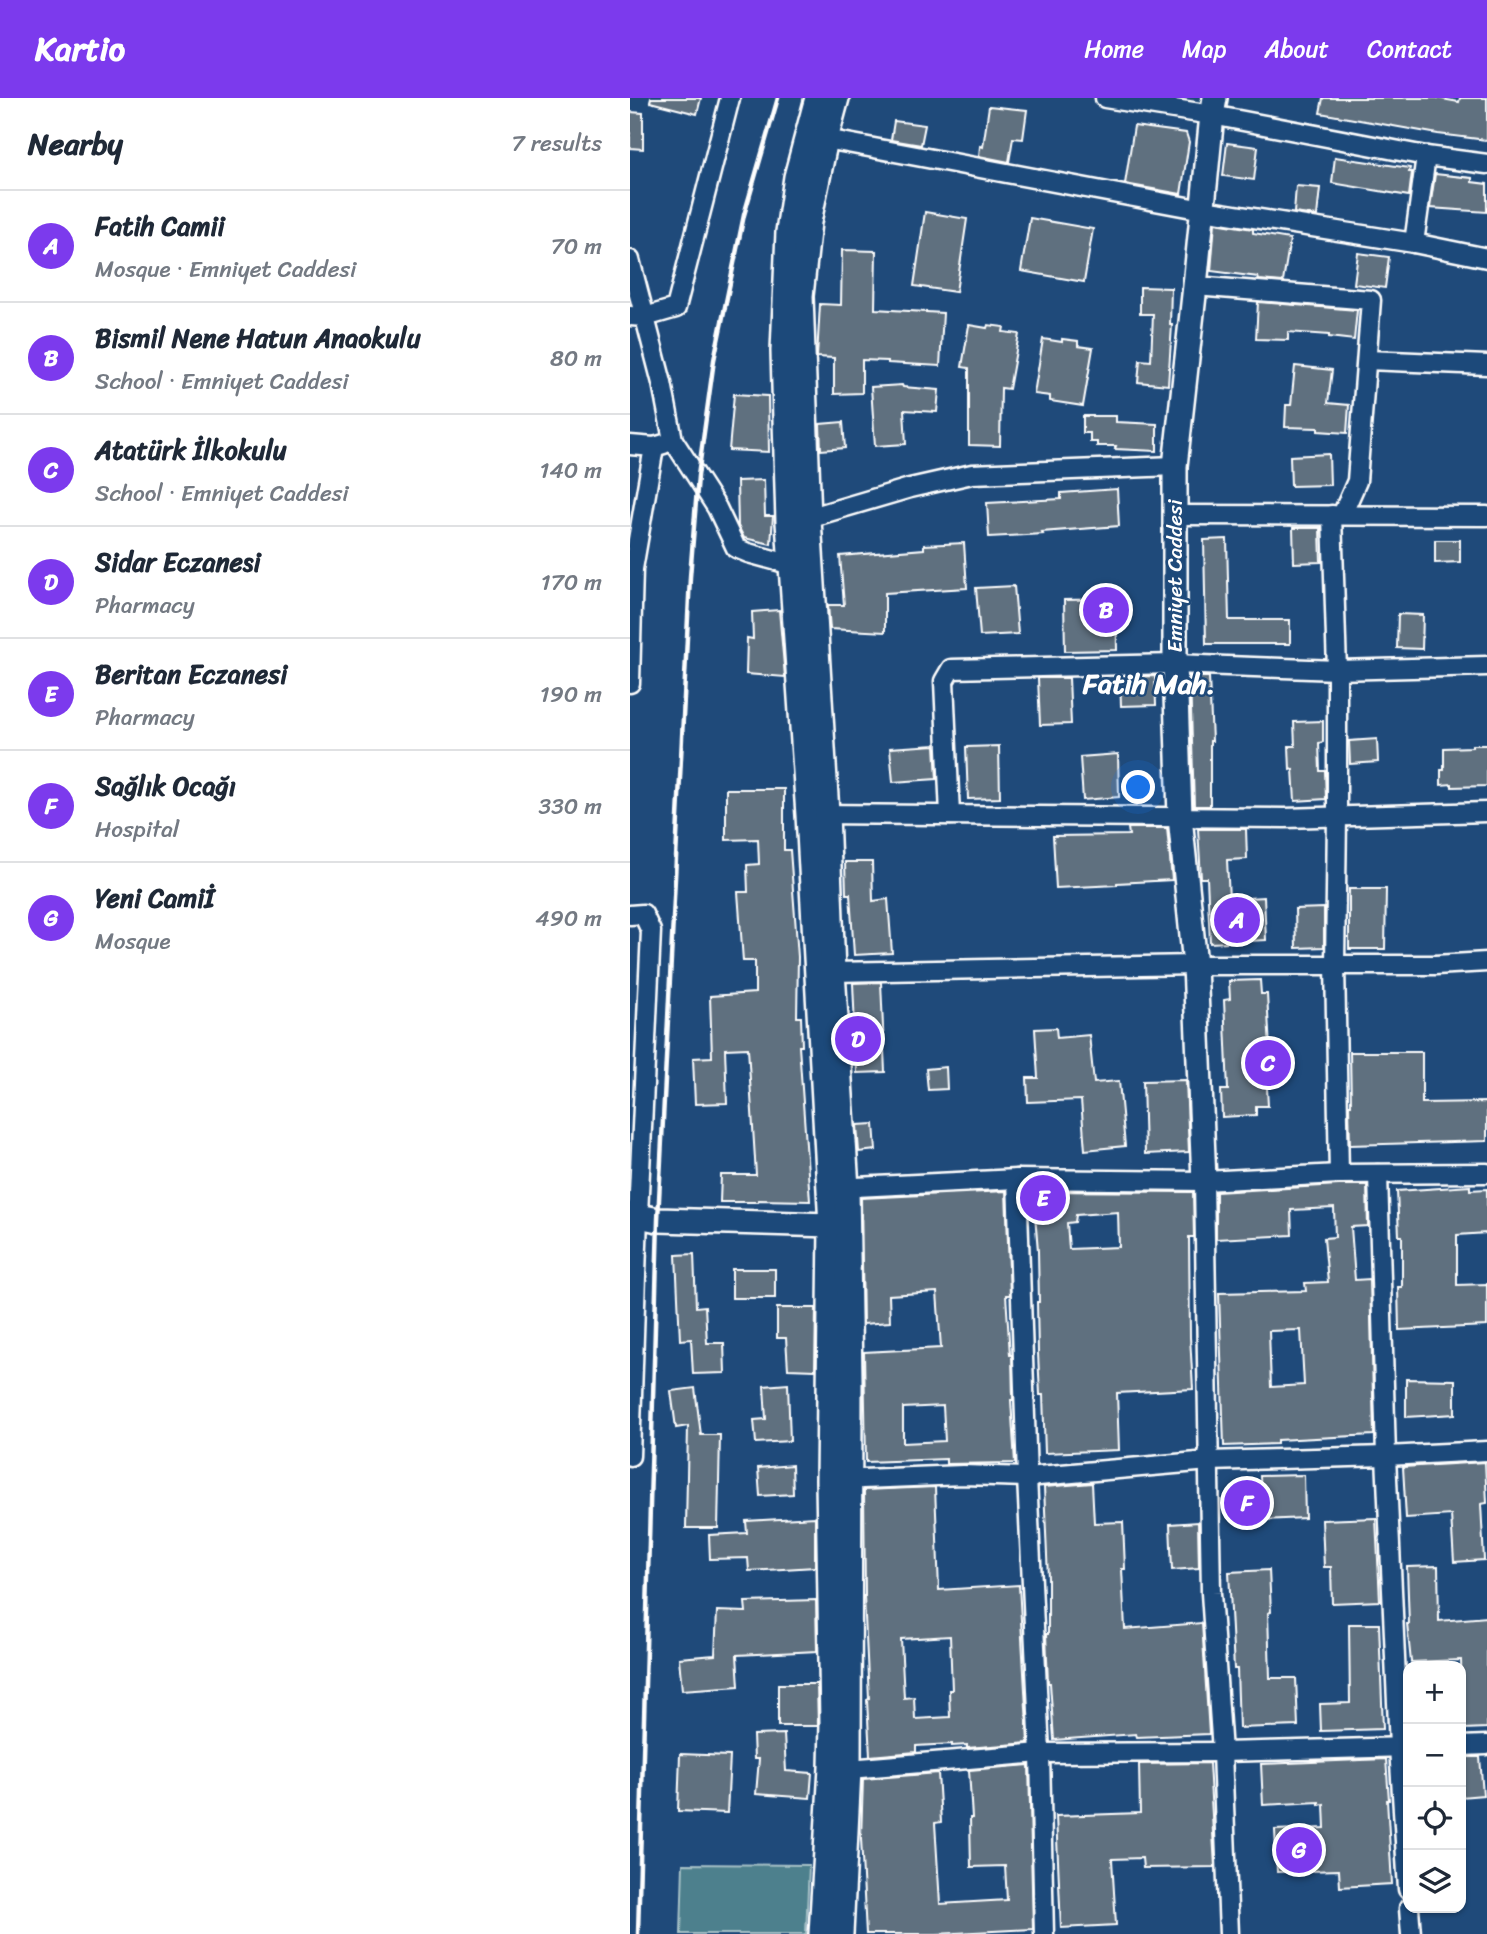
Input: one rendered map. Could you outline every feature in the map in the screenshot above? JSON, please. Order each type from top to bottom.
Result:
[{"type":"street","points":[[637,316],[676,308],[730,98]]},
{"type":"street","points":[[817,98],[796,177],[788,232],[783,351],[798,521],[850,1381],[839,1480]]},
{"type":"street","points":[[837,98],[808,222],[801,296],[798,521],[792,565],[833,972],[839,1188],[831,1225],[839,1480],[841,1934]]},
{"type":"street","points":[[1105,98],[1214,107],[1426,156],[1487,163]]},
{"type":"street","name":"Emniyet Caddesi","points":[[1204,1181],[1195,965],[1180,817],[1175,664],[1175,466],[1214,107]]},
{"type":"street","points":[[826,139],[1203,210],[1414,243],[1487,258]]},
{"type":"street","points":[[1414,243],[1426,156]]},
{"type":"street","points":[[630,260],[637,316],[662,383],[673,440],[717,508],[736,548],[792,565]]},
{"type":"street","points":[[1195,286],[1371,300],[1357,481],[1337,515],[1338,816],[1335,964],[1339,1174]]},
{"type":"street","points":[[1367,360],[1487,365]]},
{"type":"street","points":[[630,445],[654,447],[673,440]]},
{"type":"street","points":[[630,683],[632,569],[654,447]]},
{"type":"street","points":[[798,521],[910,488],[972,474],[1175,466]]},
{"type":"street","points":[[1175,515],[1487,516]]},
{"type":"street","points":[[950,815],[944,681],[951,669],[1175,664],[1337,670],[1487,666]]},
{"type":"street","points":[[817,814],[1180,817],[1487,812]]},
{"type":"street","points":[[630,915],[643,914],[651,931],[634,1214],[630,1456]]},
{"type":"street","points":[[833,972],[1195,965],[1435,965],[1487,962]]},
{"type":"street","points":[[839,1188],[1017,1178],[1204,1181],[1339,1174],[1487,1173]]},
{"type":"street","points":[[1378,1174],[1386,1456],[1403,1731]]},
{"type":"street","points":[[1017,1178],[1040,1753],[1044,1934]]},
{"type":"street","points":[[1204,1181],[1212,1593],[1229,1934]]},
{"type":"street","points":[[634,1214],[658,1220],[831,1225]]},
{"type":"street","points":[[839,1480],[963,1475],[1027,1477],[1209,1461],[1487,1451]]},
{"type":"street","points":[[1466,1746],[1487,1745]]},
{"type":"street","points":[[840,1768],[1040,1753],[1403,1747]]},
{"type":"street","points":[[821,1934],[840,1768]]},
{"type":"street","points":[[1405,1787],[1407,1850]]},
{"type":"street","points":[[1409,1913],[1411,1934]]},
{"type":"green space","points":[[683,1864],[809,1865],[806,1934],[681,1934]]},
{"type":"building","points":[[651,98],[701,98],[697,114],[650,102]]},
{"type":"building","points":[[1323,98],[1437,98],[1459,102],[1460,98],[1487,98],[1487,140],[1320,113]]},
{"type":"building","points":[[989,106],[1027,110],[1023,139],[1013,138],[1009,162],[979,156],[980,146],[983,147]]},
{"type":"building","points":[[630,112],[643,113],[643,149],[630,148]]},
{"type":"building","points":[[894,121],[925,125],[921,145],[891,140]]},
{"type":"building","points":[[1134,126],[1186,133],[1189,142],[1181,194],[1125,184]]},
{"type":"building","points":[[1227,143],[1258,147],[1254,180],[1223,176]]},
{"type":"building","points":[[1335,157],[1410,168],[1409,172],[1412,172],[1409,196],[1332,183]]},
{"type":"building","points":[[1435,174],[1472,178],[1472,182],[1487,184],[1487,212],[1430,208]]},
{"type":"building","points":[[1296,186],[1320,188],[1317,216],[1294,213]]},
{"type":"building","points":[[925,212],[967,219],[956,292],[914,286]]},
{"type":"building","points":[[1030,218],[1093,229],[1084,282],[1021,271]]},
{"type":"building","points":[[1215,223],[1290,239],[1283,282],[1211,271]]},
{"type":"building","points":[[842,250],[876,251],[875,309],[943,313],[940,366],[862,360],[862,393],[834,394],[834,358],[817,357],[820,304],[841,305]]},
{"type":"building","points":[[1358,253],[1389,257],[1385,288],[1354,284]]},
{"type":"building","points":[[1140,287],[1171,288],[1172,325],[1168,385],[1138,382],[1140,360],[1151,361],[1153,314],[1140,314]]},
{"type":"building","points":[[1258,302],[1357,310],[1354,340],[1288,332],[1288,340],[1256,339]]},
{"type":"building","points":[[969,325],[1004,327],[1003,332],[1019,334],[1009,389],[1001,388],[1000,446],[969,445],[969,368],[962,367]]},
{"type":"building","points":[[1043,339],[1078,341],[1078,346],[1093,348],[1083,406],[1050,401],[1050,396],[1034,394]]},
{"type":"building","points":[[1295,366],[1332,370],[1328,403],[1349,405],[1347,433],[1318,431],[1318,428],[1285,427],[1286,405],[1291,405]]},
{"type":"building","points":[[902,385],[939,390],[937,412],[904,410],[906,444],[875,446],[871,387]]},
{"type":"building","points":[[734,394],[768,396],[769,452],[729,450]]},
{"type":"building","points":[[1083,416],[1116,416],[1116,422],[1157,424],[1157,451],[1097,446],[1097,442],[1090,442],[1090,433],[1083,433]]},
{"type":"building","points":[[843,422],[845,448],[821,450],[820,424]]},
{"type":"building","points":[[1329,454],[1330,485],[1291,486],[1290,456]]},
{"type":"building","points":[[764,480],[765,516],[773,516],[771,544],[744,538],[738,526],[737,481]]},
{"type":"building","points":[[1117,489],[1119,526],[989,537],[987,503],[1061,499],[1061,493]]},
{"type":"building","points":[[1293,528],[1320,528],[1321,562],[1294,563]]},
{"type":"building","points":[[1227,539],[1229,620],[1290,620],[1290,644],[1206,644],[1204,540]]},
{"type":"building","points":[[1435,540],[1460,540],[1460,562],[1435,563]]},
{"type":"building","points":[[964,543],[967,588],[885,593],[885,632],[830,629],[828,605],[844,605],[840,556],[924,549],[924,545]]},
{"type":"building","points":[[1014,586],[1018,634],[980,636],[976,588]]},
{"type":"building","points":[[1116,599],[1117,650],[1065,651],[1064,600]]},
{"type":"building","points":[[779,610],[785,677],[746,674],[747,638],[753,639],[752,612]]},
{"type":"building","points":[[1398,614],[1423,615],[1422,649],[1397,648]]},
{"type":"building","points":[[1155,676],[1156,705],[1121,706],[1120,677]]},
{"type":"building","points":[[1190,677],[1209,677],[1212,741],[1210,806],[1194,806]]},
{"type":"building","points":[[1038,678],[1069,678],[1071,724],[1040,725]]},
{"type":"building","points":[[1323,721],[1323,742],[1319,743],[1320,771],[1325,771],[1326,799],[1295,801],[1289,746],[1295,746],[1294,722]]},
{"type":"building","points":[[1377,739],[1378,762],[1350,764],[1349,741]]},
{"type":"building","points":[[935,745],[937,779],[893,782],[890,748]]},
{"type":"building","points":[[1487,745],[1487,786],[1441,785],[1444,748]]},
{"type":"building","points":[[999,746],[1000,798],[968,799],[966,747]]},
{"type":"building","points":[[1118,754],[1119,797],[1083,800],[1080,757]]},
{"type":"building","points":[[726,789],[784,789],[784,850],[790,850],[798,957],[797,1017],[801,1017],[802,1046],[799,1046],[810,1201],[720,1202],[721,1175],[756,1175],[748,1048],[725,1049],[727,1103],[695,1104],[693,1058],[712,1057],[710,996],[755,993],[755,961],[743,961],[738,892],[748,892],[747,865],[759,864],[758,839],[726,840]]},
{"type":"building","points":[[1128,828],[1167,828],[1172,880],[1056,888],[1053,836],[1129,835]]},
{"type":"building","points":[[1198,829],[1246,829],[1247,859],[1227,860],[1229,899],[1264,897],[1266,940],[1210,943],[1207,878],[1201,878]]},
{"type":"building","points":[[845,862],[872,862],[873,901],[888,899],[892,953],[854,955]]},
{"type":"building","points":[[1349,889],[1386,889],[1385,949],[1349,949]]},
{"type":"building","points":[[1324,908],[1324,947],[1296,948],[1295,909]]},
{"type":"building","points":[[1260,980],[1261,994],[1267,994],[1271,1069],[1266,1070],[1268,1106],[1256,1106],[1256,1115],[1222,1117],[1221,1090],[1228,1090],[1224,1000],[1230,999],[1229,981]]},
{"type":"building","points":[[881,982],[885,1072],[857,1073],[853,983]]},
{"type":"building","points":[[1056,1028],[1057,1038],[1089,1035],[1094,1083],[1119,1081],[1125,1146],[1085,1150],[1081,1100],[1028,1102],[1027,1078],[1038,1078],[1035,1029]]},
{"type":"building","points":[[1350,1052],[1422,1052],[1422,1103],[1487,1102],[1487,1141],[1350,1145]]},
{"type":"building","points":[[946,1067],[947,1089],[928,1090],[926,1069]]},
{"type":"building","points":[[1186,1080],[1189,1152],[1145,1154],[1143,1081]]},
{"type":"building","points":[[874,1124],[876,1150],[859,1152],[857,1125]]},
{"type":"building","points":[[1367,1185],[1368,1226],[1351,1227],[1355,1280],[1370,1279],[1374,1435],[1277,1440],[1277,1444],[1224,1446],[1219,1293],[1306,1291],[1305,1283],[1328,1282],[1324,1238],[1335,1237],[1334,1208],[1291,1210],[1292,1235],[1216,1239],[1216,1192]],"holes":[[[1301,1330],[1304,1385],[1271,1387],[1269,1331]]]},
{"type":"building","points":[[1470,1186],[1470,1190],[1487,1189],[1487,1233],[1457,1235],[1457,1285],[1487,1284],[1487,1326],[1399,1330],[1398,1287],[1402,1287],[1402,1236],[1399,1236],[1397,1191]]},
{"type":"building","points":[[1006,1191],[1010,1295],[1006,1295],[1012,1355],[1011,1400],[1015,1463],[946,1464],[946,1459],[866,1462],[864,1352],[941,1348],[937,1292],[889,1295],[890,1322],[863,1324],[861,1198]],"holes":[[[943,1406],[945,1441],[903,1443],[903,1408]]]},
{"type":"building","points":[[1033,1191],[1193,1192],[1194,1237],[1189,1237],[1193,1389],[1117,1393],[1119,1450],[1045,1453],[1038,1353],[1038,1251]],"holes":[[[1118,1212],[1119,1247],[1069,1249],[1067,1223],[1075,1222],[1076,1215]]]},
{"type":"building","points":[[694,1254],[696,1307],[705,1306],[707,1343],[724,1343],[725,1373],[693,1374],[691,1339],[680,1340],[676,1255]]},
{"type":"building","points":[[732,1269],[775,1269],[775,1298],[732,1298]]},
{"type":"building","points":[[777,1308],[816,1308],[815,1370],[788,1369],[786,1338],[777,1338]]},
{"type":"building","points":[[1406,1379],[1455,1380],[1455,1414],[1406,1417]]},
{"type":"building","points":[[788,1384],[790,1441],[756,1443],[754,1420],[766,1419],[764,1386]]},
{"type":"building","points":[[695,1388],[701,1435],[720,1435],[718,1528],[686,1528],[688,1426],[676,1428],[671,1391]]},
{"type":"building","points":[[1485,1462],[1487,1503],[1481,1504],[1484,1560],[1454,1562],[1451,1515],[1406,1518],[1403,1467]]},
{"type":"building","points":[[792,1465],[793,1494],[760,1496],[758,1468]]},
{"type":"building","points":[[1304,1475],[1305,1518],[1262,1520],[1260,1476]]},
{"type":"building","points":[[1092,1483],[1094,1523],[1123,1522],[1125,1629],[1202,1623],[1209,1734],[1137,1737],[1136,1734],[1054,1740],[1046,1634],[1048,1578],[1044,1487]]},
{"type":"building","points":[[935,1487],[939,1590],[1019,1585],[1028,1743],[967,1748],[967,1745],[952,1744],[916,1746],[916,1752],[870,1756],[864,1596],[864,1490]],"holes":[[[950,1636],[952,1690],[949,1690],[950,1717],[915,1719],[914,1697],[904,1698],[901,1639]]]},
{"type":"building","points":[[815,1517],[815,1567],[749,1571],[748,1558],[710,1559],[709,1535],[747,1533],[746,1521]]},
{"type":"building","points":[[1376,1518],[1380,1601],[1332,1603],[1331,1567],[1324,1567],[1322,1520]]},
{"type":"building","points":[[1198,1522],[1199,1568],[1172,1570],[1170,1524]]},
{"type":"building","points":[[1438,1566],[1439,1621],[1487,1617],[1487,1728],[1466,1729],[1466,1661],[1411,1661],[1407,1624],[1407,1567]]},
{"type":"building","points":[[1269,1570],[1270,1678],[1296,1678],[1298,1726],[1239,1728],[1229,1572]]},
{"type":"building","points":[[816,1600],[817,1651],[737,1655],[739,1686],[682,1690],[679,1658],[715,1655],[717,1611],[746,1612],[745,1602]]},
{"type":"building","points":[[1349,1624],[1379,1624],[1383,1729],[1321,1731],[1320,1704],[1350,1703]]},
{"type":"building","points":[[778,1684],[817,1684],[818,1726],[778,1726]]},
{"type":"building","points":[[784,1734],[786,1771],[812,1773],[810,1798],[756,1794],[759,1759],[754,1759],[753,1735]]},
{"type":"building","points":[[680,1754],[730,1756],[727,1813],[678,1811]]},
{"type":"building","points":[[1466,1757],[1480,1757],[1483,1795],[1466,1797]]},
{"type":"building","points":[[1386,1759],[1392,1884],[1340,1887],[1339,1870],[1277,1872],[1275,1830],[1325,1828],[1324,1804],[1263,1805],[1261,1764]]},
{"type":"building","points":[[1209,1763],[1215,1867],[1143,1868],[1142,1858],[1112,1859],[1116,1925],[1061,1928],[1056,1816],[1140,1813],[1139,1764]]},
{"type":"building","points":[[1029,1765],[1033,1929],[866,1934],[861,1838],[863,1779],[938,1773],[941,1822],[935,1823],[940,1904],[1007,1900],[1005,1866],[971,1867],[969,1770]]},
{"type":"railway","points":[[638,1934],[658,1220],[690,577],[698,476],[714,360],[744,215],[778,98]]},
{"type":"place","name":"Bismil Nene Hatun Anaokulu","points":[[1106,610]]},
{"type":"place","name":"Fatih Camii","points":[[1237,920]]},
{"type":"place","name":"Sidar Eczanesi","points":[[858,1039]]},
{"type":"place","name":"Atatürk İlkokulu","points":[[1268,1063]]},
{"type":"place","name":"Beritan Eczanesi","points":[[1043,1198]]},
{"type":"place","name":"Sağlık Ocağı","points":[[1247,1503]]},
{"type":"place","name":"Yeni Camiİ","points":[[1299,1850]]},
{"type":"district","name":"Fatih Mah.","points":[[1149,683]]}]
